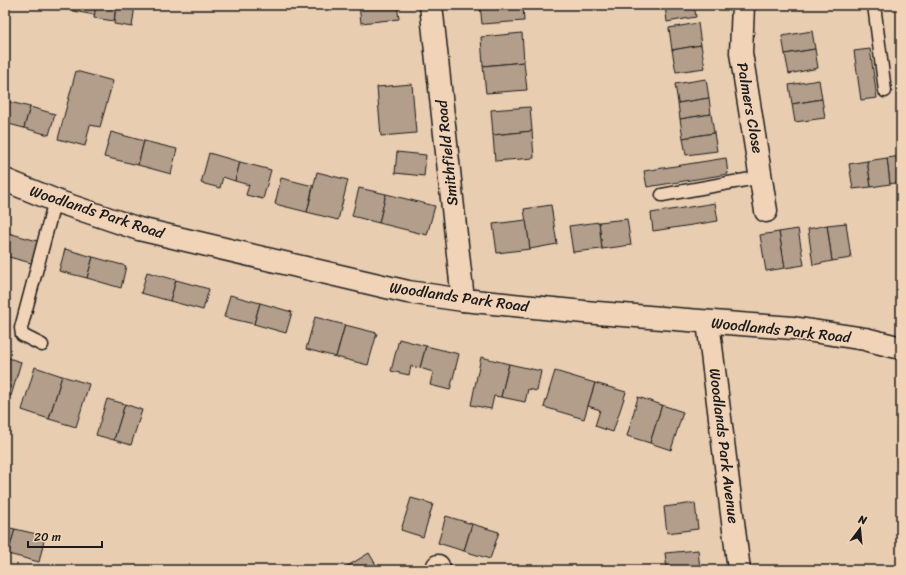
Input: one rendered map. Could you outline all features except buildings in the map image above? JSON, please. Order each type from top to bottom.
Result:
[{"type":"street","name":"Smithfield Road","points":[[430,5],[464,300]]},
{"type":"street","name":"Palmers Close","points":[[743,5],[741,53],[762,177],[766,212]]},
{"type":"street","name":"Woodlands Park Road","points":[[5,180],[55,200],[139,228],[408,292],[464,300],[708,322],[793,328],[865,339],[901,348]]},
{"type":"street","name":"Woodlands Park Avenue","points":[[708,322],[739,570]]},
{"type":"lane","points":[[874,5],[885,91]]},
{"type":"lane","points":[[662,195],[762,177]]},
{"type":"lane","points":[[42,345],[22,335],[21,328],[22,319],[55,200]]}]
